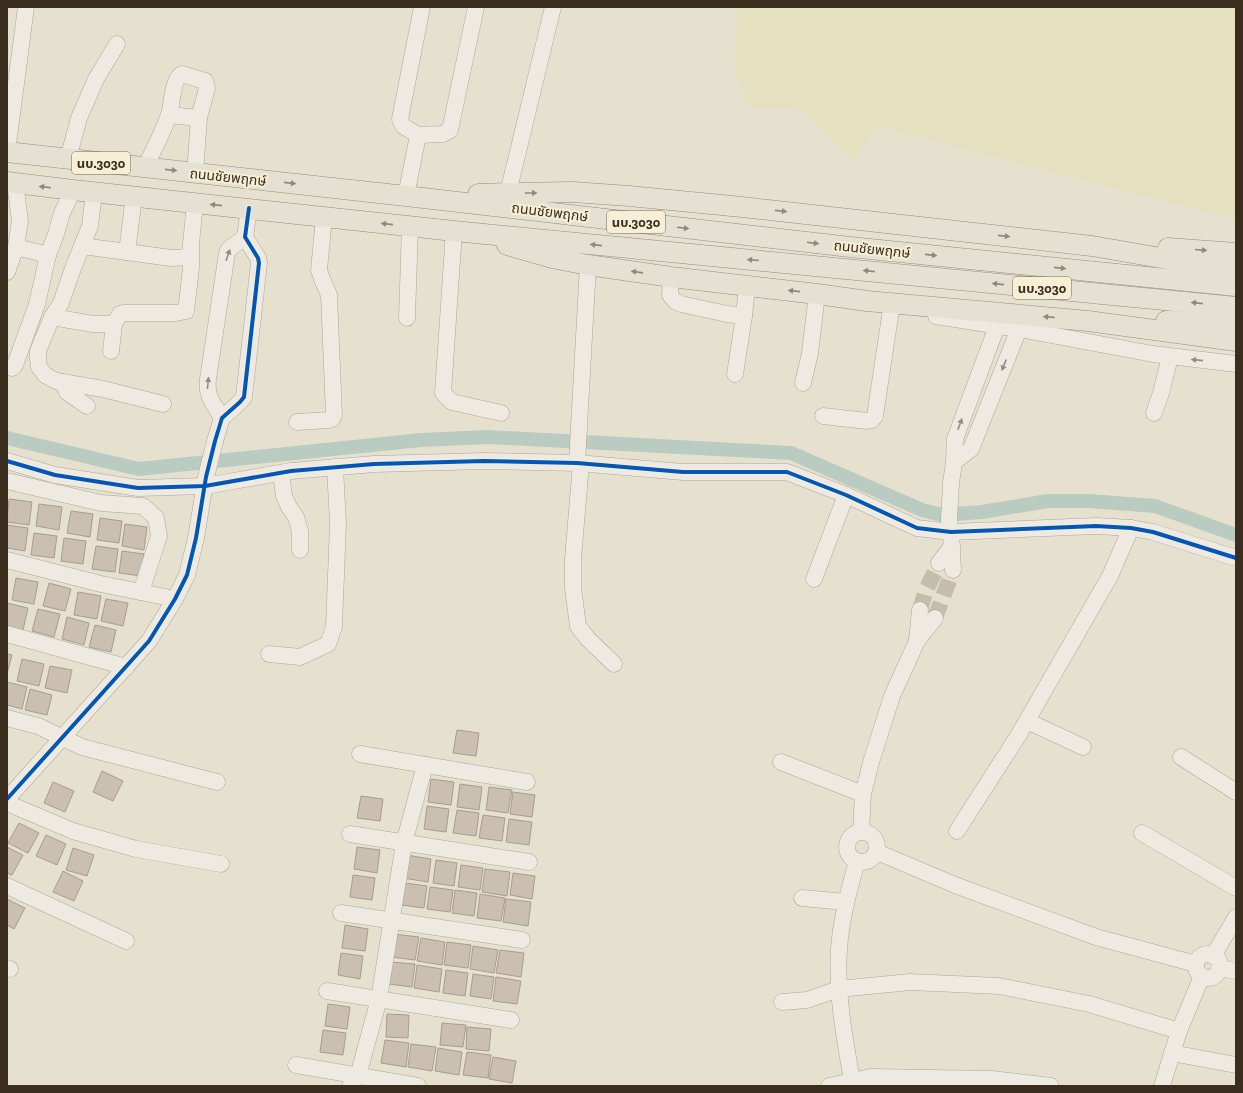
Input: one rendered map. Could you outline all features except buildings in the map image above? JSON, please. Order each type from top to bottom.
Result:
[{"type":"main road","name":"ถนนชัยพฤกษ์","points":[[7,152],[414,196],[850,247],[1236,286]]},
{"type":"main road","name":"ถนนชัยพฤกษ์","points":[[11,182],[460,232],[848,268],[1236,307]]},
{"type":"main road","points":[[414,196],[573,192],[629,196],[1092,246],[1236,271]]},
{"type":"main road","points":[[460,232],[552,258],[588,265],[671,277],[818,294],[891,306],[1088,321],[1236,341]]},
{"type":"main road","points":[[1092,246],[1179,248],[1236,253]]},
{"type":"main road","points":[[1088,321],[1236,322]]},
{"type":"street","points":[[7,152],[26,7]]},
{"type":"street","points":[[422,7],[400,119],[403,126],[418,135],[443,134],[450,130],[476,7]]},
{"type":"street","points":[[508,193],[553,7]]},
{"type":"street","points":[[68,159],[79,118],[96,79],[117,44]]},
{"type":"street","points":[[145,168],[169,115],[175,84],[179,76],[182,74],[205,81],[207,88],[200,118],[195,173]]},
{"type":"street","points":[[169,115],[200,118]]},
{"type":"street","points":[[414,196],[418,135]]},
{"type":"street","points":[[7,272],[16,247],[20,221],[11,182]]},
{"type":"street","points":[[7,367],[12,368],[15,365],[37,304],[48,255],[62,213],[73,190]]},
{"type":"street","points":[[94,192],[90,226],[61,303],[52,317],[38,351],[39,367],[45,375],[56,381],[103,389],[163,404]]},
{"type":"street","points":[[127,252],[134,196]]},
{"type":"street","points":[[111,351],[114,324],[123,312],[176,313],[186,311],[196,203]]},
{"type":"street","points":[[7,799],[149,641],[175,599],[187,575],[196,538],[206,481],[222,418],[244,397],[259,263],[258,258],[245,237],[249,208]]},
{"type":"street","points":[[297,422],[329,420],[332,419],[334,415],[329,295],[319,270],[324,218]]},
{"type":"street","points":[[407,318],[410,226]]},
{"type":"street","points":[[460,232],[443,393],[452,402],[501,413]]},
{"type":"street","points":[[222,418],[210,399],[207,391],[208,378],[227,253],[229,249],[245,237]]},
{"type":"street","points":[[82,246],[171,258],[190,257]]},
{"type":"street","points":[[16,247],[48,255]]},
{"type":"street","points":[[588,265],[573,559],[573,588],[578,626],[588,639],[614,664]]},
{"type":"street","points":[[671,277],[670,295],[675,301],[681,304],[727,314],[744,316]]},
{"type":"street","points":[[735,374],[746,309],[747,286]]},
{"type":"street","points":[[803,383],[810,353],[818,294]]},
{"type":"street","points":[[823,416],[867,421],[872,420],[875,416],[891,306],[1170,357],[1236,364]]},
{"type":"street","points":[[52,317],[94,324],[114,324]]},
{"type":"street","points":[[946,566],[950,533],[951,483],[955,439],[997,326]]},
{"type":"street","points":[[954,462],[971,449],[1019,329]]},
{"type":"street","points":[[1154,413],[1161,393],[1170,357]]},
{"type":"street","points":[[63,382],[67,392],[87,406]]},
{"type":"street","points":[[7,461],[55,475],[138,488],[335,467],[374,464],[484,461],[579,462],[683,472],[787,472],[846,495],[916,528],[950,533],[1096,526],[1131,528],[1153,532],[1236,558]]},
{"type":"street","points":[[269,654],[300,657],[328,644],[334,627],[338,524],[335,467]]},
{"type":"street","points":[[282,473],[284,496],[296,517],[300,531],[300,550]]},
{"type":"street","points":[[7,481],[101,503],[143,506],[156,518],[159,536],[141,592]]},
{"type":"street","points":[[814,578],[846,495]]},
{"type":"street","points":[[957,832],[1027,721],[1110,576],[1131,528]]},
{"type":"street","points":[[7,560],[101,584],[175,599]]},
{"type":"street","points":[[918,641],[920,610]]},
{"type":"street","points":[[862,831],[863,794],[872,759],[892,696],[918,641],[936,618]]},
{"type":"street","points":[[7,634],[126,667]]},
{"type":"street","points":[[7,718],[38,726],[82,747],[217,782]]},
{"type":"street","points":[[1027,721],[1083,747]]},
{"type":"street","points":[[360,754],[528,782]]},
{"type":"street","points":[[1181,757],[1236,792]]},
{"type":"street","points":[[781,762],[863,794]]},
{"type":"street","points":[[354,1081],[379,1000],[404,843],[424,765]]},
{"type":"street","points":[[7,803],[72,831],[136,849],[221,864]]},
{"type":"street","points":[[862,831],[875,837],[878,847],[877,852],[871,860],[866,862],[857,861],[849,854],[847,849],[847,844],[852,835],[862,831]]},
{"type":"street","points":[[1142,833],[1236,888]]},
{"type":"street","points":[[350,834],[529,862]]},
{"type":"street","points":[[877,852],[955,884],[1096,937],[1199,970]]},
{"type":"street","points":[[853,1083],[844,1034],[839,989],[839,948],[846,902],[857,861]]},
{"type":"street","points":[[7,886],[126,942]]},
{"type":"street","points":[[802,898],[846,902]]},
{"type":"street","points":[[341,913],[522,940]]},
{"type":"street","points":[[1216,962],[1236,917]]},
{"type":"street","points":[[1162,1086],[1199,970],[1200,957],[1209,954],[1216,962],[1236,971]]},
{"type":"street","points":[[782,1002],[807,1000],[839,989],[910,982],[999,986],[1089,1004],[1179,1031]]},
{"type":"street","points":[[327,991],[511,1020]]},
{"type":"street","points":[[1172,1053],[1236,1065]]},
{"type":"street","points":[[296,1065],[354,1081],[418,1086]]},
{"type":"street","points":[[829,1086],[853,1083],[871,1077],[992,1079],[1051,1086]]},
{"type":"shaded area","points":[[737,7],[1236,7],[1236,220],[876,126],[855,161],[804,110],[745,106],[734,61]]},
{"type":"waterway","points":[[7,438],[139,469],[421,440],[487,437],[791,453],[922,510],[942,515],[982,512],[1048,501],[1089,501],[1155,506],[1236,535]]},
{"type":"tunnel","points":[[920,610],[926,590],[939,563]]},
{"type":"tunnel","points":[[935,618],[953,570]]},
{"type":"cycle path","points":[[7,799],[149,641],[175,599],[187,575],[196,538],[206,477],[222,418],[244,397],[259,263],[258,258],[245,237],[249,208]]},
{"type":"cycle path","points":[[7,461],[55,475],[138,488],[205,486],[291,471],[374,464],[484,461],[577,463],[683,472],[787,472],[846,495],[917,528],[951,532],[1096,526],[1131,528],[1153,532],[1236,558]]}]
